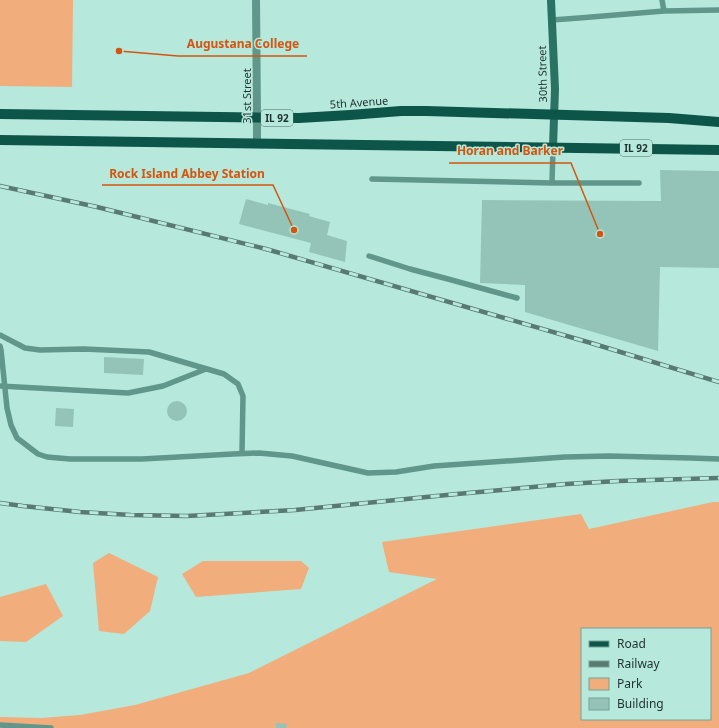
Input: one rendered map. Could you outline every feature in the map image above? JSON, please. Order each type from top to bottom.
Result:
[{"type":"main road","name":"5th Avenue","points":[[0,114],[319,117],[420,111],[554,116],[669,118],[719,122]]},
{"type":"main road","name":"IL 92","points":[[0,140],[719,150]]},
{"type":"street","name":"31st Street","points":[[256,0],[257,144]]},
{"type":"street","name":"30th Street","points":[[551,0],[555,89],[553,147]]},
{"type":"lane","points":[[662,0],[664,11]]},
{"type":"lane","points":[[552,20],[664,11],[719,10]]},
{"type":"lane","points":[[552,183],[553,147]]},
{"type":"lane","points":[[372,179],[552,183],[639,183]]},
{"type":"lane","points":[[369,256],[410,269],[517,298]]},
{"type":"lane","points":[[0,335],[25,348],[40,350],[84,349],[149,352],[224,374],[238,384],[243,396],[242,453]]},
{"type":"lane","points":[[0,346],[2,387],[11,425],[17,438],[38,454],[46,457],[70,459],[142,459],[259,453],[292,456],[368,472],[396,472],[434,466],[565,457],[609,456],[719,459]]},
{"type":"lane","points":[[2,387],[128,393],[163,386],[206,369]]},
{"type":"lane","points":[[0,725],[51,728]]},
{"type":"green space","points":[[0,0],[73,0],[72,87],[0,86]]},
{"type":"green space","points":[[713,502],[719,502],[719,728],[0,728],[0,717],[41,718],[80,715],[135,705],[249,673],[437,579],[389,572],[382,542],[581,514],[589,529]]},
{"type":"green space","points":[[109,553],[158,577],[150,611],[124,634],[99,631],[93,563]]},
{"type":"green space","points":[[203,561],[301,561],[309,568],[301,589],[196,597],[182,574]]},
{"type":"green space","points":[[46,584],[63,616],[26,642],[0,641],[0,597]]},
{"type":"building","points":[[660,170],[719,171],[719,268],[660,267],[658,351],[525,312],[525,285],[480,283],[482,200],[661,201]]},
{"type":"building","points":[[246,199],[310,214],[309,216],[330,222],[327,235],[347,241],[345,262],[309,252],[311,243],[239,224]]},
{"type":"building","points":[[104,357],[144,359],[143,375],[104,373]]},
{"type":"building","points":[[177,401],[184,404],[187,411],[184,418],[177,421],[170,418],[167,411],[170,404]]},
{"type":"building","points":[[56,408],[74,409],[73,427],[55,426]]},
{"type":"building","points":[[276,723],[287,724],[286,728],[276,728]]},
{"type":"railway","points":[[0,186],[97,207],[266,249],[591,343],[719,382]]},
{"type":"railway","points":[[0,503],[80,512],[187,516],[295,510],[566,484],[719,478]]},
{"type":"place","name":"Augustana College","points":[[119,51]]},
{"type":"place","name":"Rock Island Abbey Station","points":[[294,230]]},
{"type":"place","name":"Horan and Barker","points":[[600,234]]}]
